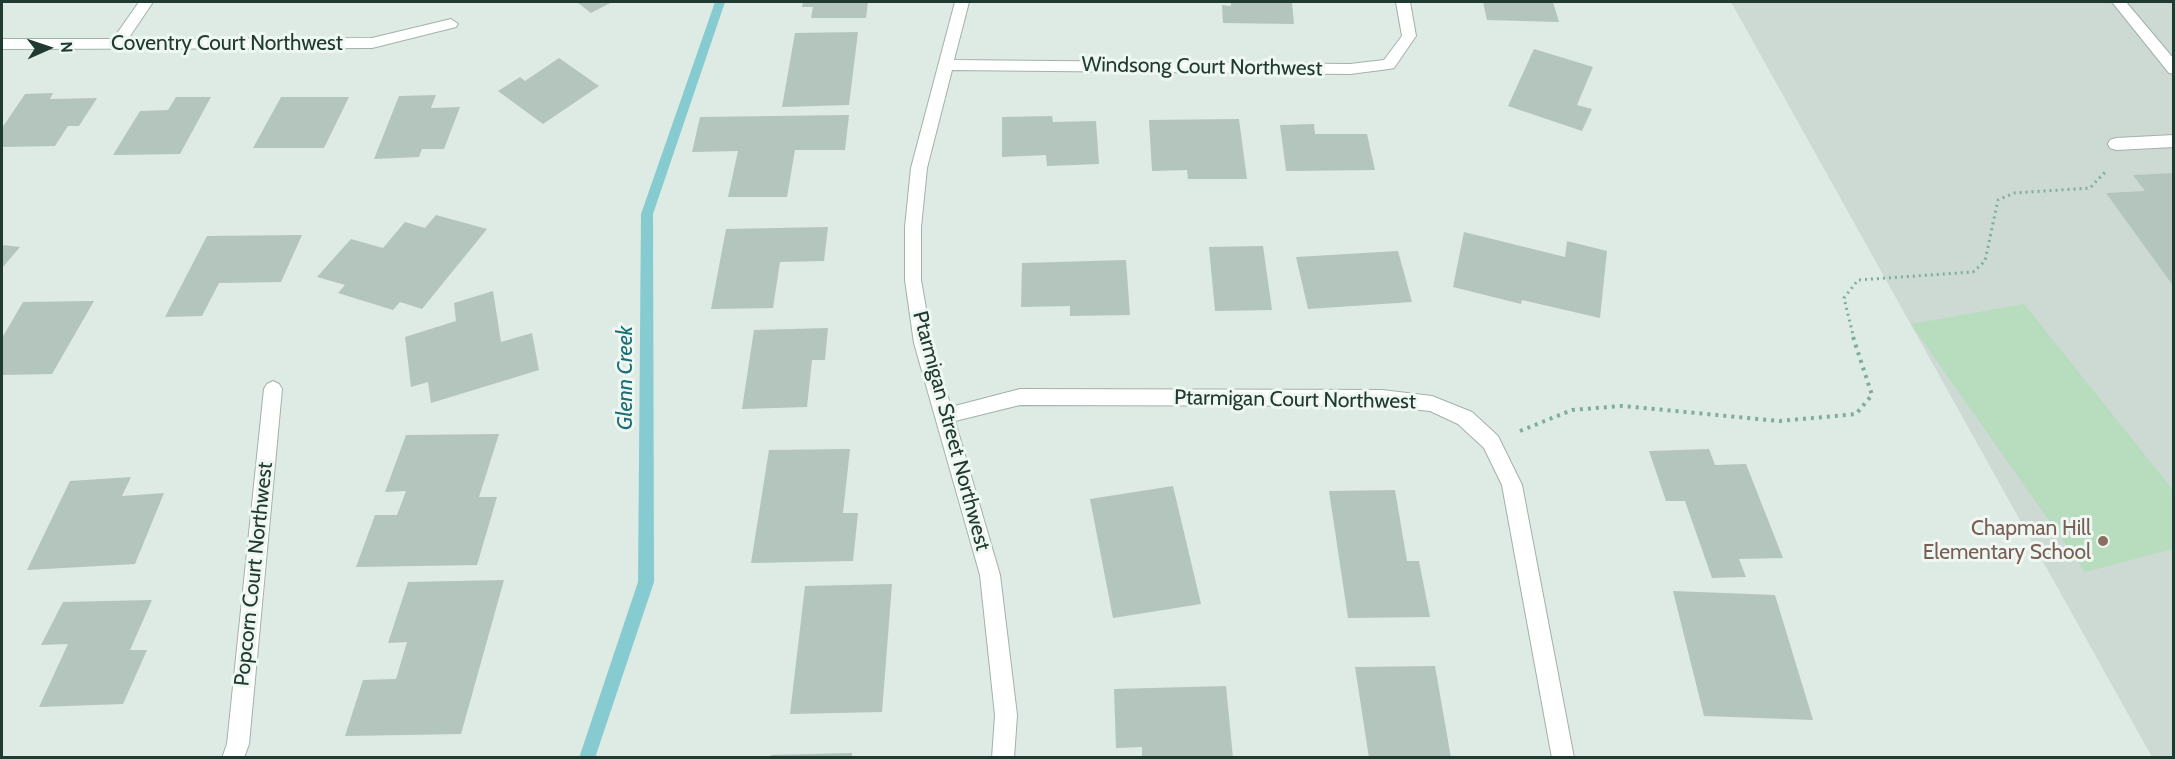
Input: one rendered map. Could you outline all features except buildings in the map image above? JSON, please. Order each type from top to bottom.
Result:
[{"type":"street","points":[[116,45],[146,2]]},
{"type":"street","name":"Ptarmigan Street Northwest","points":[[962,2],[919,168],[913,227],[914,280],[923,343],[990,575],[1006,715],[1003,758]]},
{"type":"street","name":"Windsong Court Northwest","points":[[946,65],[1350,69],[1389,64],[1409,36],[1403,2]]},
{"type":"street","points":[[2119,2],[2174,69]]},
{"type":"street","name":"Coventry Court Northwest","points":[[2,44],[372,43],[451,24]]},
{"type":"street","points":[[2116,144],[2174,141]]},
{"type":"street","name":"Popcorn Court Northwest","points":[[233,758],[238,744],[273,390]]},
{"type":"street","name":"Ptarmigan Court Northwest","points":[[944,417],[1020,397],[1382,398],[1432,404],[1465,418],[1491,442],[1512,485],[1563,758]]},
{"type":"path","points":[[1491,442],[1572,410],[1602,407],[1622,406],[1780,421],[1856,414],[1872,395],[1852,334],[1844,298],[1858,280],[1973,272],[1985,261],[1998,201],[2014,193],[2090,188],[2106,172],[2116,144]]},
{"type":"shaded area","name":"Chapman Hill Elementary School","points":[[1731,2],[2173,2],[2173,757],[2152,757]]},
{"type":"green space","points":[[2024,304],[2173,490],[2173,549],[2085,572],[1911,324]]},
{"type":"waterway","name":"Glenn Creek","points":[[587,758],[646,582],[647,214],[720,2]]},
{"type":"place","name":"Chapman Hill Elementary School","points":[[2103,541]]}]
